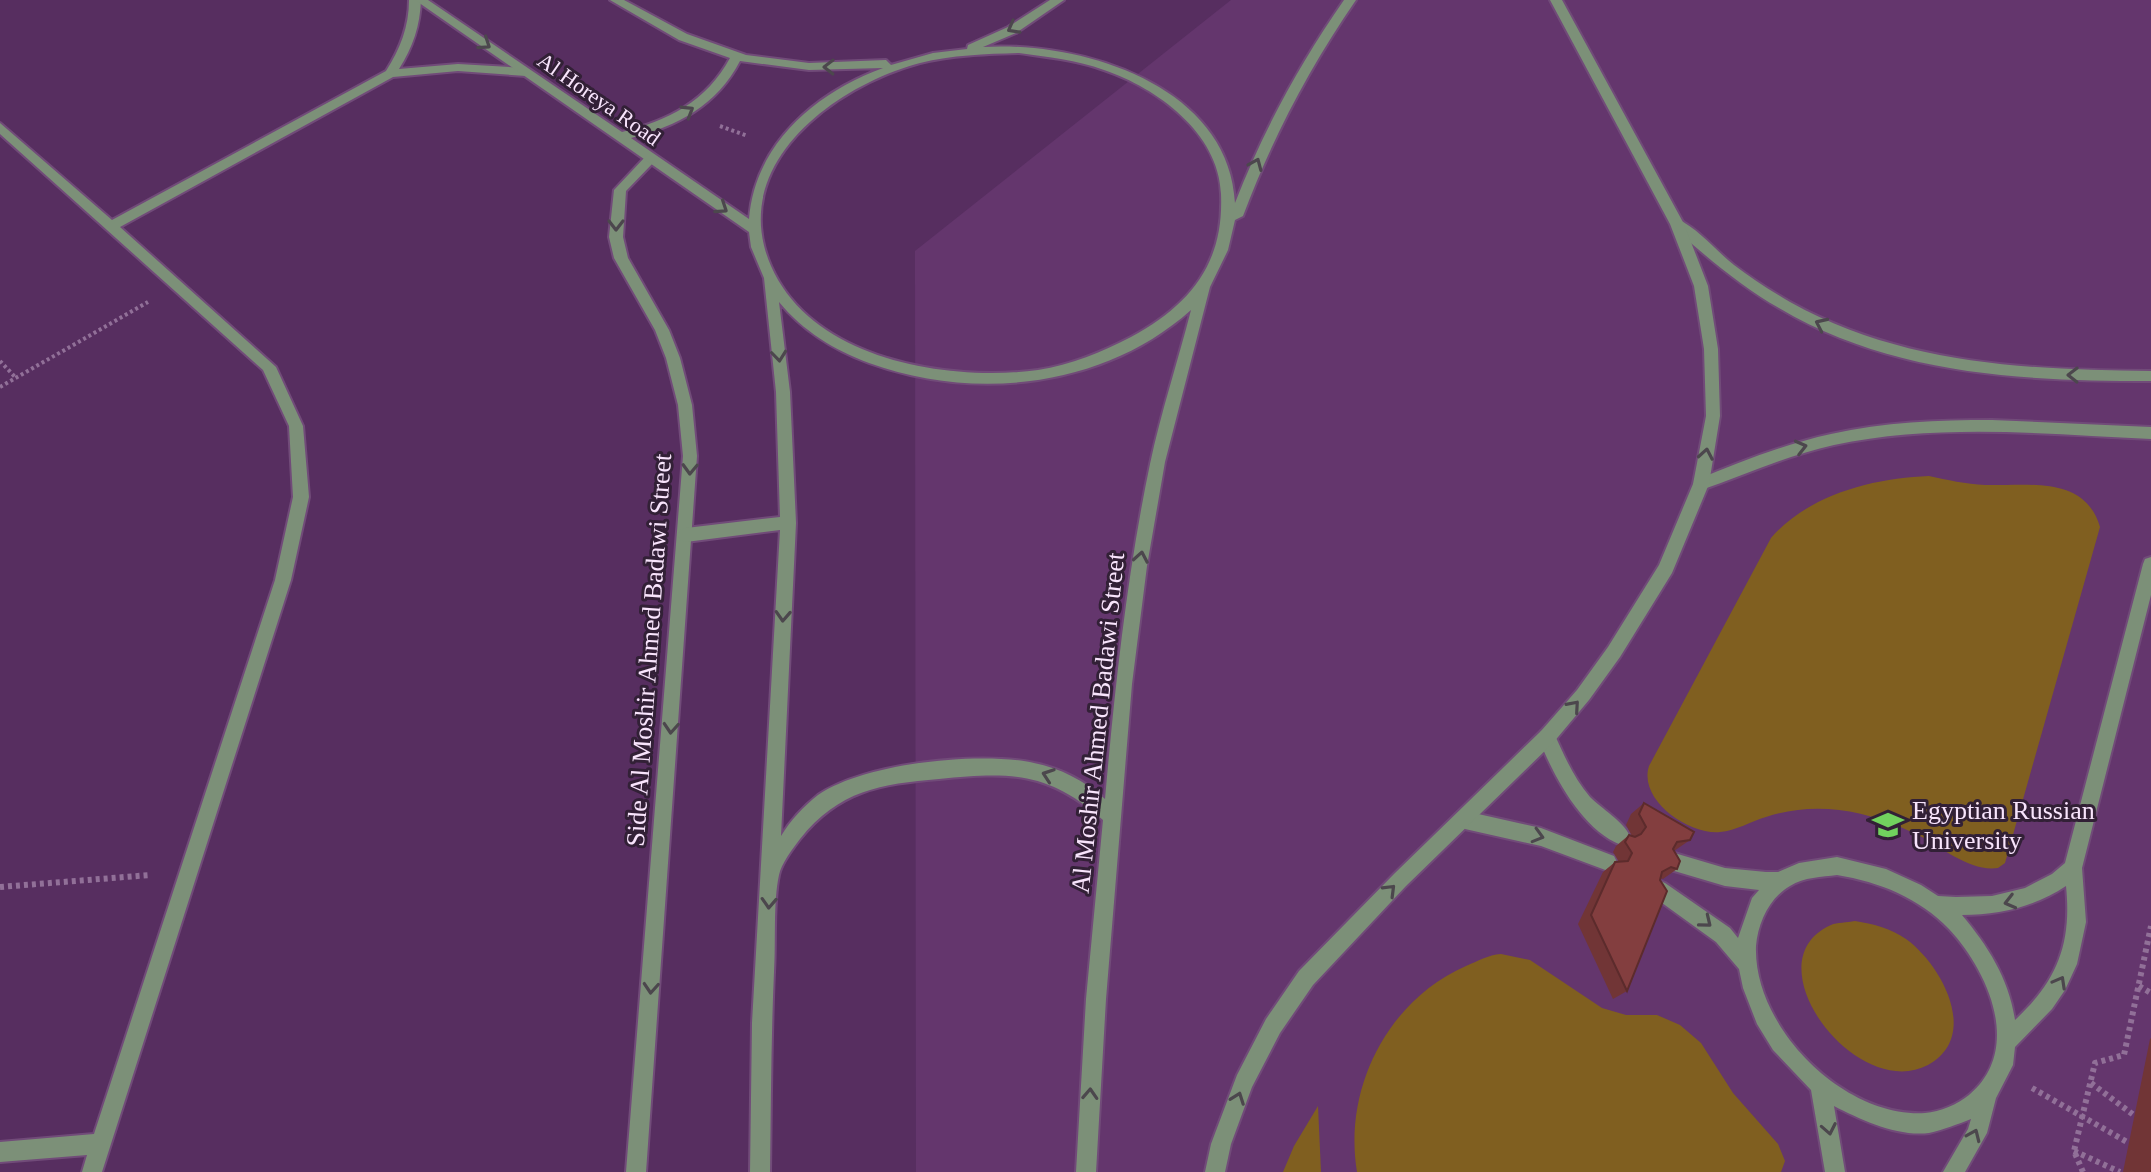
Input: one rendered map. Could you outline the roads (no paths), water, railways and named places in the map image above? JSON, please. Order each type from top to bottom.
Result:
[{"type":"street","name":"Al Horeya Road","points":[[418,0],[754,229]]},
{"type":"street","points":[[390,74],[408,46],[418,0]]},
{"type":"street","points":[[616,0],[651,22],[707,49],[775,66],[847,67],[907,63],[965,51],[1019,49],[1070,56],[1119,71],[1161,92],[1196,122],[1220,157],[1231,195],[1228,236]]},
{"type":"street","points":[[965,51],[1012,30],[1058,0]]},
{"type":"street","points":[[770,279],[797,314],[837,344],[888,366],[947,378],[1008,379],[1070,369],[1125,349],[1170,321],[1205,286],[1273,124],[1307,63],[1350,0]]},
{"type":"street","points":[[1215,1172],[1221,1144],[1244,1082],[1273,1026],[1306,978],[1400,880],[1547,737],[1583,695],[1642,610],[1686,526],[1701,484],[1713,416],[1711,349],[1701,286],[1677,224],[1556,0]]},
{"type":"street","points":[[619,137],[645,131],[690,111],[720,86],[736,58]]},
{"type":"street","points":[[760,1172],[762,1023],[788,523],[783,392],[770,279],[754,229],[756,201],[765,173],[779,147],[803,120],[833,96],[868,77],[907,63]]},
{"type":"street","points":[[110,227],[390,74],[438,67],[484,66],[526,72]]},
{"type":"street","points":[[0,127],[269,367],[296,426],[301,497],[283,580],[92,1172]]},
{"type":"street","name":"Side Al Moshir Ahmed Badawi Street","points":[[636,1172],[690,456],[685,405],[662,330],[630,278],[616,237],[620,190],[650,159]]},
{"type":"street","points":[[1677,224],[1738,276],[1792,310],[1842,334],[1894,353],[1949,366],[2032,374],[2151,376]]},
{"type":"street","name":"Al Moshir Ahmed Badawi Street","points":[[1086,1172],[1096,999],[1124,684],[1139,566],[1158,462],[1180,369],[1205,286]]},
{"type":"street","points":[[1701,484],[1786,451],[1890,430],[1989,427],[2151,433]]},
{"type":"street","points":[[686,535],[788,523]]},
{"type":"street","points":[[2008,1040],[2052,996],[2068,968],[2077,936],[2078,903],[2073,868],[2151,564]]},
{"type":"street","points":[[1547,737],[1572,790],[1598,819],[1621,836]]},
{"type":"street","points":[[770,870],[785,843],[804,819],[852,785],[881,776],[1004,765],[1029,769],[1075,786],[1113,817]]},
{"type":"street","points":[[1465,820],[1541,837],[1608,862]]},
{"type":"street","points":[[1671,861],[1727,879],[1755,883],[1780,881],[1807,870],[1837,866],[1870,871],[1905,884],[1957,923],[1989,968],[2006,1016],[2008,1040],[2002,1071],[1987,1095],[1977,1133],[1953,1172]]},
{"type":"street","points":[[1936,905],[1993,906],[2016,901],[2039,894],[2073,868]]},
{"type":"street","points":[[1780,881],[1760,903],[1748,931],[1747,964],[1754,997],[1769,1029],[1792,1059],[1820,1086],[1856,1108],[1894,1120],[1930,1122],[1962,1114],[1987,1095]]},
{"type":"street","points":[[1658,889],[1723,935],[1747,964]]},
{"type":"street","points":[[1820,1086],[1835,1172]]},
{"type":"street","points":[[0,1152],[101,1144]]},
{"type":"place","name":"Egyptian Russian University","points":[[1888,825]]}]
